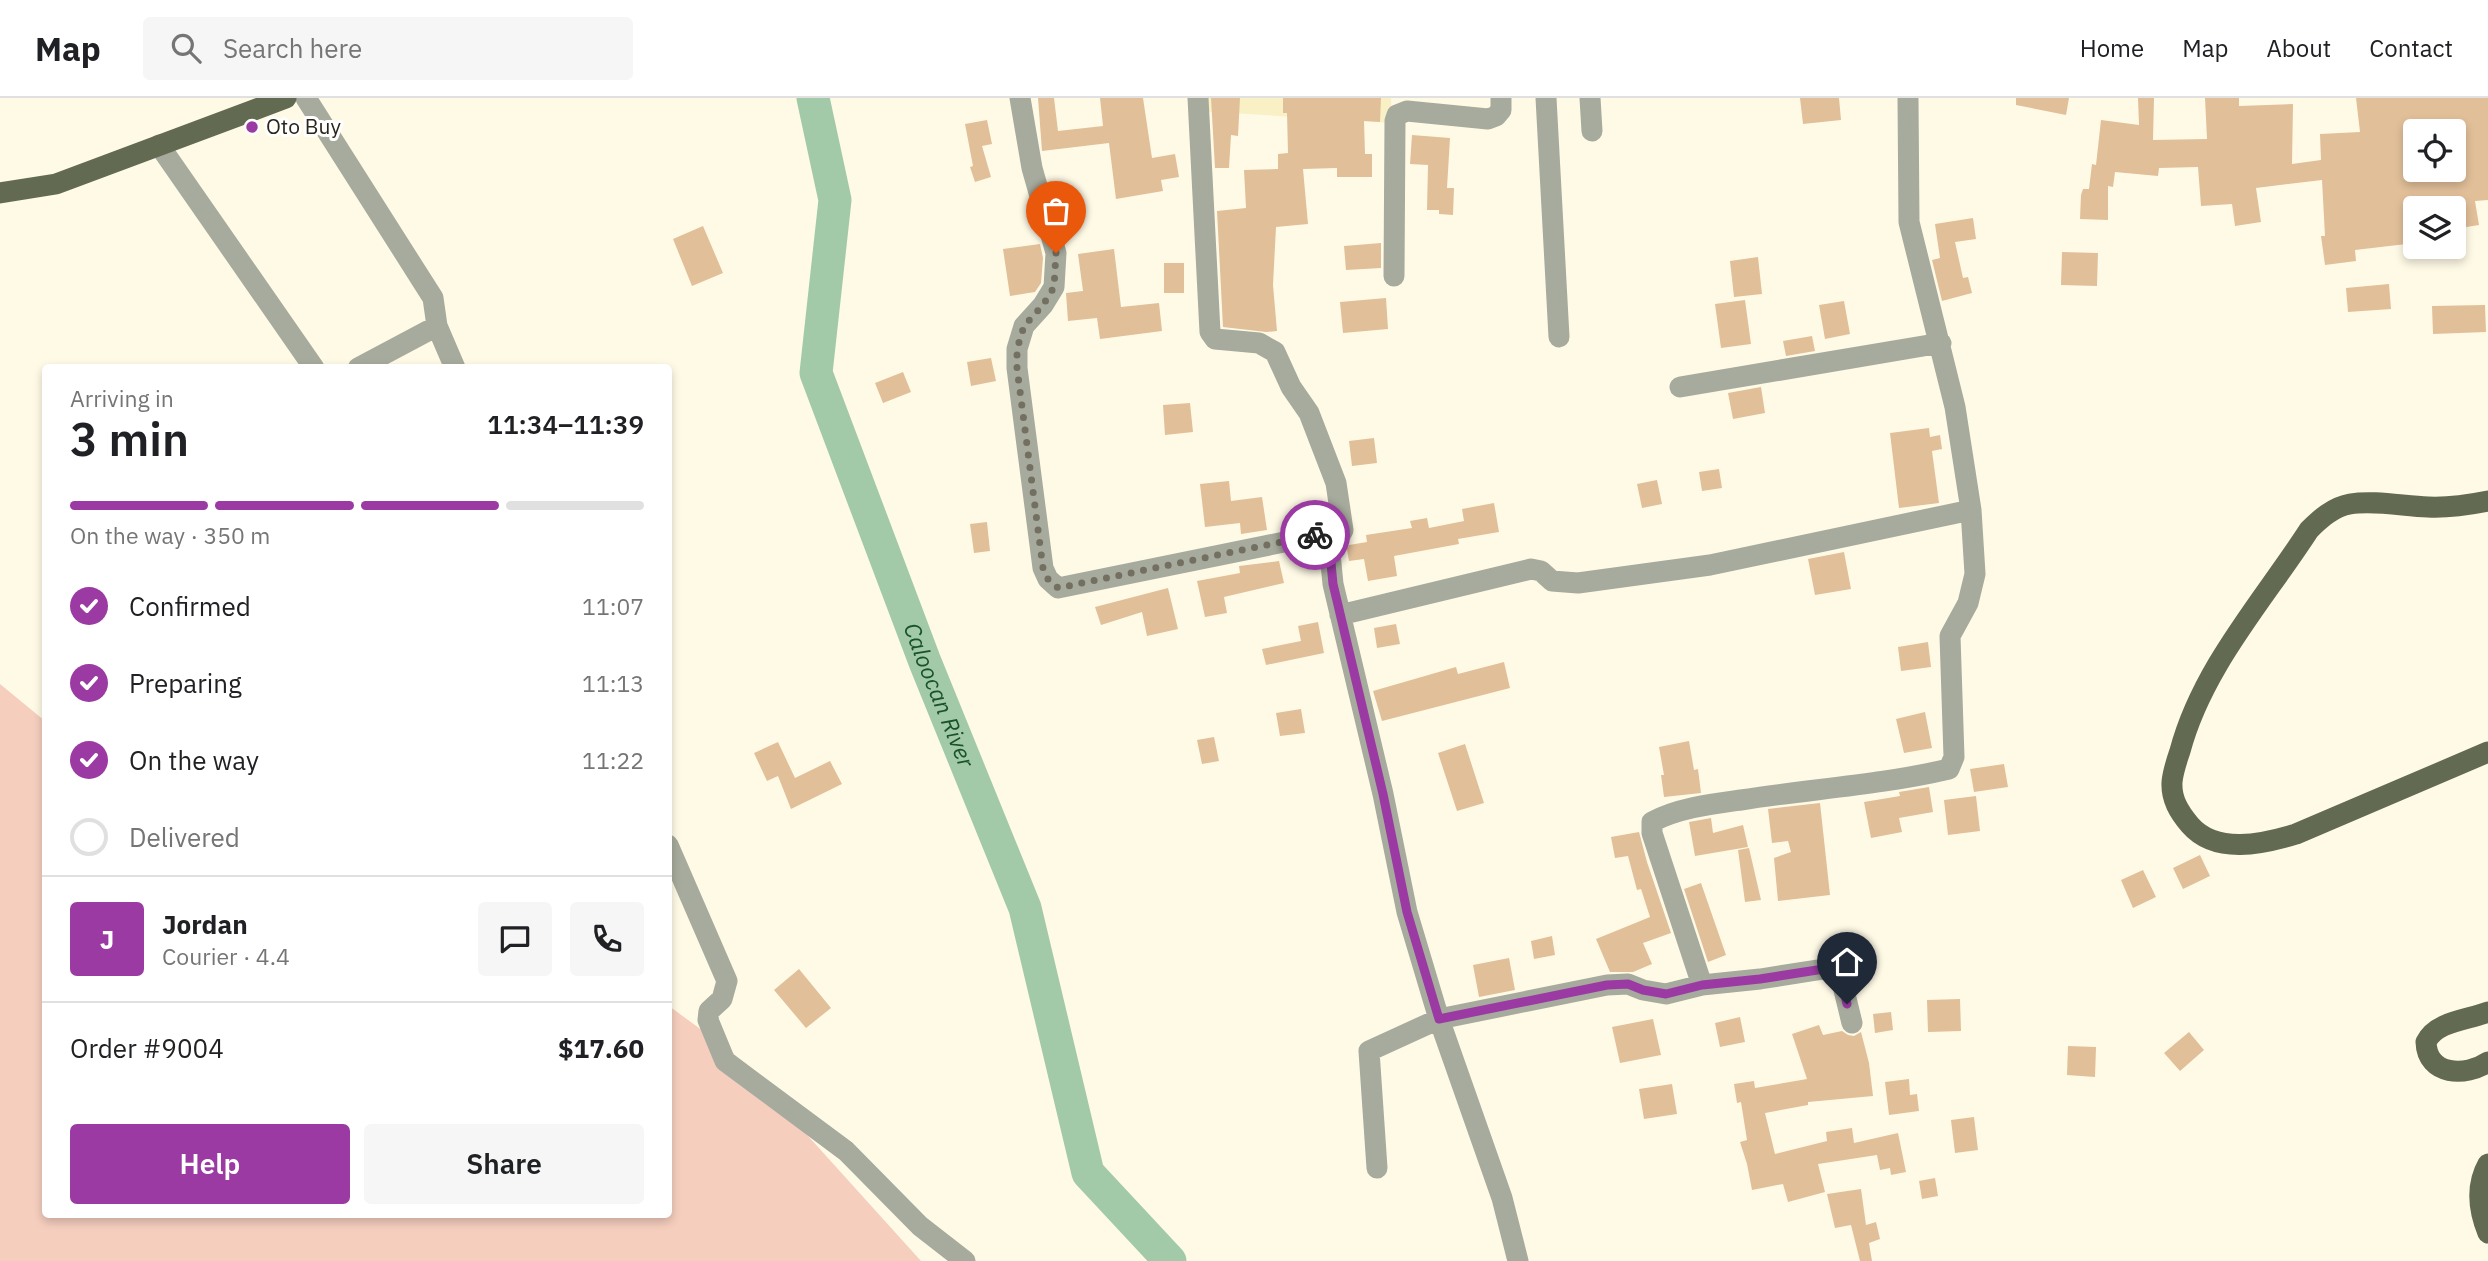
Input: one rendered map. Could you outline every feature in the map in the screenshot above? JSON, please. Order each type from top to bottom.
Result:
[{"type":"main road","points":[[0,193],[56,184],[286,98]]},
{"type":"main road","points":[[2488,501],[2465,506],[2432,508],[2350,504],[2321,518],[2309,530],[2229,647],[2196,704],[2172,782],[2177,807],[2194,830],[2226,843],[2245,845],[2296,834],[2488,752]]},
{"type":"main road","points":[[2488,1012],[2433,1031],[2426,1042],[2426,1049],[2432,1061],[2448,1071],[2471,1070],[2488,1062]]},
{"type":"main road","points":[[2488,1164],[2484,1171],[2479,1202],[2488,1233]]},
{"type":"street","points":[[306,98],[433,298],[437,326],[453,364]]},
{"type":"street","points":[[1020,98],[1032,168],[1056,253],[1054,287],[1043,305],[1024,326],[1017,358],[1037,530],[1043,568],[1048,579],[1058,588],[1343,530]]},
{"type":"street","points":[[1198,98],[1210,332],[1215,339],[1259,343],[1275,352],[1291,387],[1317,429],[1336,483],[1343,530],[1330,553],[1333,584],[1383,794],[1407,912],[1439,1019],[1502,1198],[1518,1261]]},
{"type":"street","points":[[1394,276],[1397,115],[1407,111],[1488,119],[1501,110],[1501,98]]},
{"type":"street","points":[[1546,98],[1559,337]]},
{"type":"street","points":[[1590,98],[1592,131]]},
{"type":"street","points":[[1702,985],[1652,833],[1652,822],[1663,816],[1713,804],[1794,791],[1911,778],[1949,769],[1954,757],[1950,636],[1968,603],[1975,574],[1971,510],[1955,407],[1909,222],[1908,98]]},
{"type":"street","points":[[159,145],[311,364]]},
{"type":"street","points":[[366,364],[437,326]]},
{"type":"street","points":[[1680,387],[1941,343]]},
{"type":"street","points":[[1340,615],[1531,569],[1541,571],[1552,582],[1578,583],[1710,565],[1971,510]]},
{"type":"street","points":[[672,854],[727,981],[722,999],[709,1011],[708,1020],[725,1061],[846,1151],[920,1226],[965,1261]]},
{"type":"street","points":[[1377,1168],[1369,1051],[1439,1019],[1607,985],[1628,984],[1666,994],[1702,985],[1830,968],[1843,986],[1852,1023]]},
{"type":"shaded area","points":[[1199,98],[1391,98],[1392,123],[1199,111]]},
{"type":"shaded area","points":[[0,684],[42,719],[42,1218],[672,1218],[672,1008],[733,1053],[921,1261],[0,1261]]},
{"type":"building","points":[[1038,98],[1054,98],[1058,131],[1103,126],[1100,98],[1143,98],[1152,158],[1175,154],[1179,177],[1161,180],[1163,191],[1116,199],[1109,143],[1042,151]]},
{"type":"building","points":[[1211,98],[1240,98],[1238,136],[1231,135],[1229,168],[1215,168]]},
{"type":"building","points":[[1283,98],[1381,98],[1380,122],[1364,121],[1365,154],[1372,154],[1372,177],[1337,177],[1337,168],[1303,169],[1308,224],[1276,227],[1273,285],[1277,331],[1223,327],[1217,211],[1246,208],[1244,170],[1278,169],[1278,154],[1288,153],[1287,113],[1283,113]]},
{"type":"building","points":[[1800,98],[1839,98],[1841,120],[1803,124]]},
{"type":"building","points":[[2016,98],[2069,98],[2066,115],[2016,105]]},
{"type":"building","points":[[2138,98],[2154,98],[2153,140],[2207,139],[2205,98],[2239,98],[2239,106],[2293,104],[2292,164],[2321,160],[2320,134],[2360,132],[2356,98],[2488,98],[2488,200],[2475,201],[2479,225],[2466,227],[2466,196],[2403,196],[2403,244],[2355,250],[2356,261],[2325,265],[2321,236],[2325,236],[2322,180],[2256,188],[2261,222],[2235,226],[2232,204],[2201,206],[2198,167],[2159,168],[2158,176],[2115,172],[2113,187],[2108,186],[2108,220],[2080,219],[2081,195],[2083,189],[2089,189],[2092,164],[2096,165],[2101,120],[2139,125]]},
{"type":"building","points":[[987,120],[992,144],[982,146],[991,177],[975,182],[970,167],[973,166],[965,124]]},
{"type":"building","points":[[1412,135],[1450,138],[1447,188],[1454,188],[1453,215],[1439,214],[1439,210],[1427,210],[1428,165],[1410,164]]},
{"type":"building","points":[[1973,218],[1976,239],[1955,242],[1963,278],[1968,277],[1972,293],[1942,301],[1932,260],[1940,258],[1935,224]]},
{"type":"building","points":[[703,226],[723,273],[692,286],[673,239]]},
{"type":"building","points":[[1381,243],[1381,268],[1346,270],[1344,246]]},
{"type":"building","points":[[1040,244],[1043,258],[1041,283],[1035,292],[1010,296],[1003,249]]},
{"type":"building","points":[[1114,249],[1121,307],[1159,303],[1162,331],[1100,339],[1097,318],[1068,321],[1066,293],[1083,291],[1078,254]]},
{"type":"building","points":[[2062,252],[2098,253],[2097,286],[2061,285]]},
{"type":"building","points":[[1758,257],[1762,294],[1734,297],[1730,261]]},
{"type":"building","points":[[1164,263],[1184,263],[1184,293],[1164,293]]},
{"type":"building","points":[[2389,284],[2391,309],[2348,312],[2346,288]]},
{"type":"building","points":[[1386,298],[1388,329],[1343,333],[1340,302]]},
{"type":"building","points":[[1745,300],[1751,344],[1721,348],[1715,304]]},
{"type":"building","points":[[1844,301],[1850,334],[1825,339],[1819,305]]},
{"type":"building","points":[[2485,305],[2486,332],[2433,334],[2432,306]]},
{"type":"building","points":[[1812,336],[1815,351],[1786,356],[1783,341]]},
{"type":"building","points":[[991,358],[996,381],[971,386],[967,362]]},
{"type":"building","points":[[903,372],[911,392],[883,403],[875,383]]},
{"type":"building","points":[[1761,387],[1765,413],[1733,419],[1728,393]]},
{"type":"building","points":[[1190,403],[1193,432],[1165,435],[1163,405]]},
{"type":"building","points":[[1929,428],[1930,437],[1940,435],[1942,449],[1932,451],[1939,503],[1899,508],[1890,433]]},
{"type":"building","points":[[1374,438],[1377,463],[1352,466],[1349,441]]},
{"type":"building","points":[[1719,469],[1722,488],[1702,491],[1699,472]]},
{"type":"building","points":[[1657,480],[1662,504],[1642,508],[1637,484]]},
{"type":"building","points":[[1229,481],[1231,501],[1262,497],[1267,530],[1241,534],[1240,523],[1205,527],[1200,484]]},
{"type":"building","points":[[1494,503],[1499,532],[1458,539],[1459,544],[1394,556],[1397,576],[1368,581],[1364,559],[1349,561],[1349,545],[1367,542],[1366,535],[1412,528],[1410,521],[1427,518],[1429,528],[1464,521],[1462,509]]},
{"type":"building","points":[[987,522],[990,551],[974,553],[970,524]]},
{"type":"building","points":[[1844,552],[1851,589],[1815,595],[1808,559]]},
{"type":"building","points":[[1279,561],[1284,583],[1224,597],[1227,613],[1205,617],[1197,581],[1240,573],[1239,566]]},
{"type":"building","points":[[1168,588],[1178,629],[1147,636],[1142,612],[1101,625],[1095,607]]},
{"type":"building","points":[[1318,622],[1324,653],[1266,665],[1262,649],[1301,641],[1298,626]]},
{"type":"building","points":[[1396,624],[1400,644],[1377,648],[1374,628]]},
{"type":"building","points":[[1928,642],[1931,667],[1901,671],[1898,647]]},
{"type":"building","points":[[1504,662],[1510,688],[1382,721],[1373,691],[1456,667],[1458,674]]},
{"type":"building","points":[[1301,709],[1305,733],[1280,736],[1276,713]]},
{"type":"building","points":[[1925,712],[1932,748],[1904,753],[1896,719]]},
{"type":"building","points":[[1214,737],[1219,761],[1202,764],[1197,740]]},
{"type":"building","points":[[1689,741],[1694,770],[1698,769],[1701,793],[1664,797],[1661,775],[1664,775],[1659,747]]},
{"type":"building","points":[[778,742],[795,778],[830,761],[842,784],[791,809],[778,776],[767,781],[754,753]]},
{"type":"building","points":[[1465,744],[1484,803],[1457,811],[1438,753]]},
{"type":"building","points":[[2004,764],[2008,787],[1974,792],[1970,769]]},
{"type":"building","points":[[1929,787],[1933,812],[1899,818],[1902,832],[1871,838],[1864,802],[1900,796],[1899,792]]},
{"type":"building","points":[[1976,796],[1980,831],[1948,835],[1944,800]]},
{"type":"building","points":[[1820,803],[1830,895],[1778,901],[1774,858],[1791,852],[1788,841],[1772,843],[1768,809]]},
{"type":"building","points":[[1711,818],[1713,833],[1743,825],[1748,847],[1695,856],[1689,822]]},
{"type":"building","points":[[1639,832],[1671,933],[1643,943],[1652,964],[1633,972],[1610,972],[1596,939],[1650,917],[1641,889],[1637,890],[1628,856],[1615,858],[1611,837]]},
{"type":"building","points":[[1749,848],[1761,900],[1745,902],[1738,850]]},
{"type":"building","points":[[2200,855],[2210,876],[2183,889],[2173,868]]},
{"type":"building","points":[[2143,870],[2156,897],[2133,908],[2121,880]]},
{"type":"building","points":[[1701,883],[1726,955],[1708,962],[1684,889]]},
{"type":"building","points":[[1552,936],[1555,955],[1534,959],[1531,941]]},
{"type":"building","points":[[1509,958],[1515,990],[1479,997],[1473,965]]},
{"type":"building","points":[[799,969],[831,1008],[806,1028],[774,990]]},
{"type":"building","points":[[1960,999],[1961,1031],[1928,1032],[1927,1000]]},
{"type":"building","points":[[1891,1012],[1893,1030],[1875,1033],[1873,1014]]},
{"type":"building","points":[[1740,1017],[1745,1042],[1720,1047],[1715,1023]]},
{"type":"building","points":[[1653,1019],[1661,1055],[1620,1063],[1612,1027]]},
{"type":"building","points":[[1819,1025],[1823,1035],[1842,1031],[1854,1036],[1861,1032],[1869,1063],[1873,1096],[1808,1102],[1808,1105],[1765,1113],[1775,1154],[1827,1141],[1826,1132],[1852,1128],[1854,1143],[1898,1133],[1906,1172],[1891,1175],[1890,1168],[1880,1170],[1877,1155],[1818,1164],[1825,1192],[1788,1202],[1783,1184],[1752,1190],[1740,1142],[1747,1140],[1741,1102],[1737,1103],[1734,1084],[1754,1081],[1755,1088],[1807,1079],[1792,1034]]},
{"type":"building","points":[[2189,1032],[2204,1050],[2180,1071],[2164,1053]]},
{"type":"building","points":[[2068,1046],[2096,1047],[2095,1077],[2067,1075]]},
{"type":"building","points":[[1909,1079],[1910,1095],[1917,1094],[1919,1111],[1889,1115],[1885,1082]]},
{"type":"building","points":[[1672,1084],[1677,1114],[1644,1119],[1639,1089]]},
{"type":"building","points":[[1974,1117],[1978,1150],[1955,1153],[1951,1120]]},
{"type":"building","points":[[1935,1178],[1938,1196],[1922,1199],[1919,1181]]},
{"type":"building","points":[[1861,1189],[1866,1225],[1876,1222],[1880,1239],[1869,1243],[1872,1261],[1860,1261],[1851,1225],[1835,1228],[1827,1194]]},
{"type":"waterway","name":"Caloocan River","points":[[813,98],[835,200],[816,373],[925,662],[1025,908],[1088,1173],[1170,1261]]},
{"type":"way so far","points":[[1056,253],[1054,287],[1043,305],[1024,326],[1017,349],[1037,530],[1043,568],[1048,579],[1058,588],[1315,535]]},
{"type":"place","name":"Oto Buy","points":[[252,127]]},
{"type":"route","points":[[1315,535],[1343,530],[1330,553],[1333,584],[1383,794],[1407,912],[1439,1019],[1607,985],[1628,984],[1666,994],[1702,985],[1830,968],[1843,986],[1847,1004]]}]
